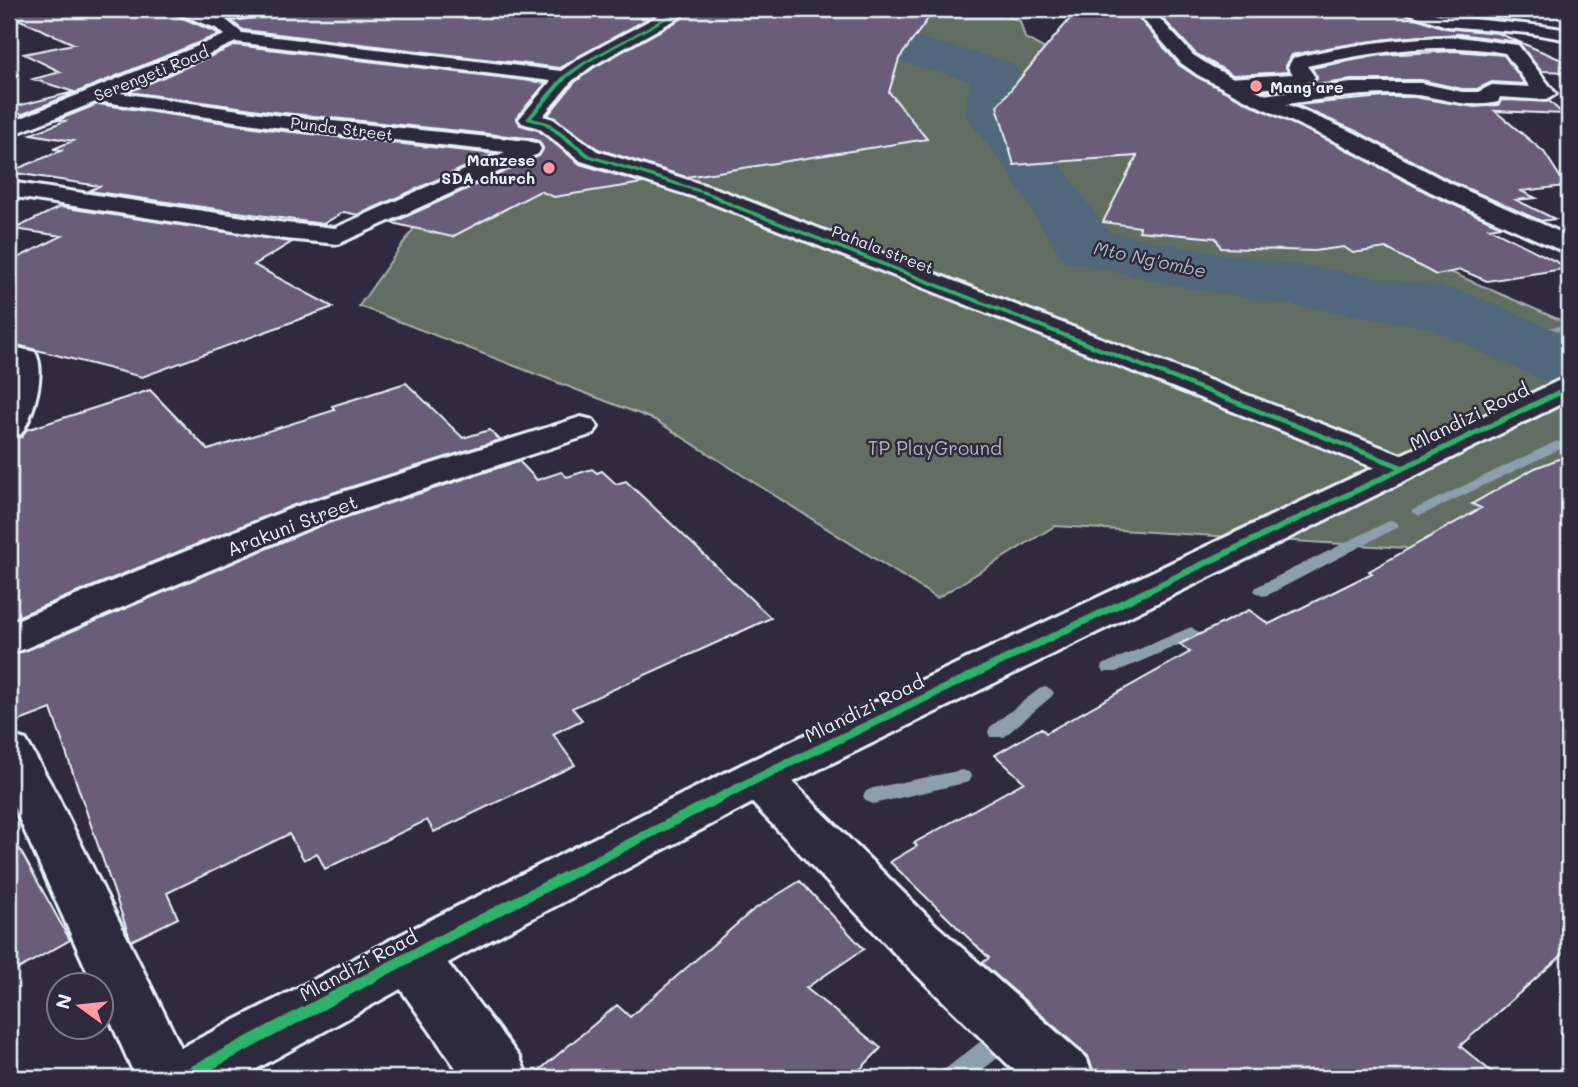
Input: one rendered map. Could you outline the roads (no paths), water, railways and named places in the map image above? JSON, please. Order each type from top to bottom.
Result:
[{"type":"street","name":"Serengeti Road","points":[[9,130],[204,52],[234,37],[233,32],[222,24],[180,9]]},
{"type":"street","points":[[206,17],[264,9]]},
{"type":"street","points":[[1142,9],[1187,59],[1230,84],[1328,129],[1438,187],[1569,246]]},
{"type":"street","points":[[1411,9],[1462,23],[1530,28],[1569,35]]},
{"type":"street","name":"Pahala street","points":[[667,11],[674,14],[586,62],[565,77],[529,119],[545,123],[589,156],[712,195],[1402,467]]},
{"type":"street","points":[[234,37],[565,77]]},
{"type":"street","points":[[1230,84],[1301,79],[1306,77],[1297,67],[1299,62],[1394,44],[1449,42],[1512,48],[1528,69],[1530,78],[1546,94],[1492,91],[1487,93],[1491,98],[1462,98],[1412,88],[1358,88],[1263,101]]},
{"type":"street","name":"Punda Street","points":[[96,95],[274,121],[589,156]]},
{"type":"street","points":[[9,189],[285,231],[338,236],[530,149]]},
{"type":"street","points":[[9,355],[24,359],[25,377],[9,427]]},
{"type":"street","name":"Mlandizi Road","points":[[183,1078],[410,957],[758,778],[1550,396]]},
{"type":"street","name":"Arakuni Street","points":[[9,639],[308,515],[581,427]]},
{"type":"street","points":[[9,752],[32,793],[166,1078]]},
{"type":"street","points":[[758,778],[917,942],[1065,1078]]},
{"type":"street","points":[[410,957],[498,1078]]},
{"type":"waterway","name":"Mto Ng'ombe","points":[[867,9],[855,21],[888,42],[995,73],[991,115],[1030,163],[1087,247],[1188,268],[1448,310],[1569,364]]},
{"type":"waterway","points":[[1151,9],[1195,57],[1210,69]]},
{"type":"waterway","points":[[591,54],[627,31],[654,20]]},
{"type":"waterway","points":[[1508,336],[1569,329]]},
{"type":"waterway","points":[[1419,511],[1557,445]]},
{"type":"waterway","points":[[1262,591],[1391,525]]},
{"type":"waterway","points":[[1110,668],[1191,633]]},
{"type":"waterway","points":[[997,732],[1045,693]]},
{"type":"waterway","points":[[873,796],[962,777]]},
{"type":"waterway","points":[[953,1078],[1008,1035]]},
{"type":"place","name":"Mang'are","points":[[1256,86]]},
{"type":"place","name":"Manzese SDA church","points":[[549,168]]},
{"type":"park label","name":"TP PlayGround","points":[[935,447]]}]
